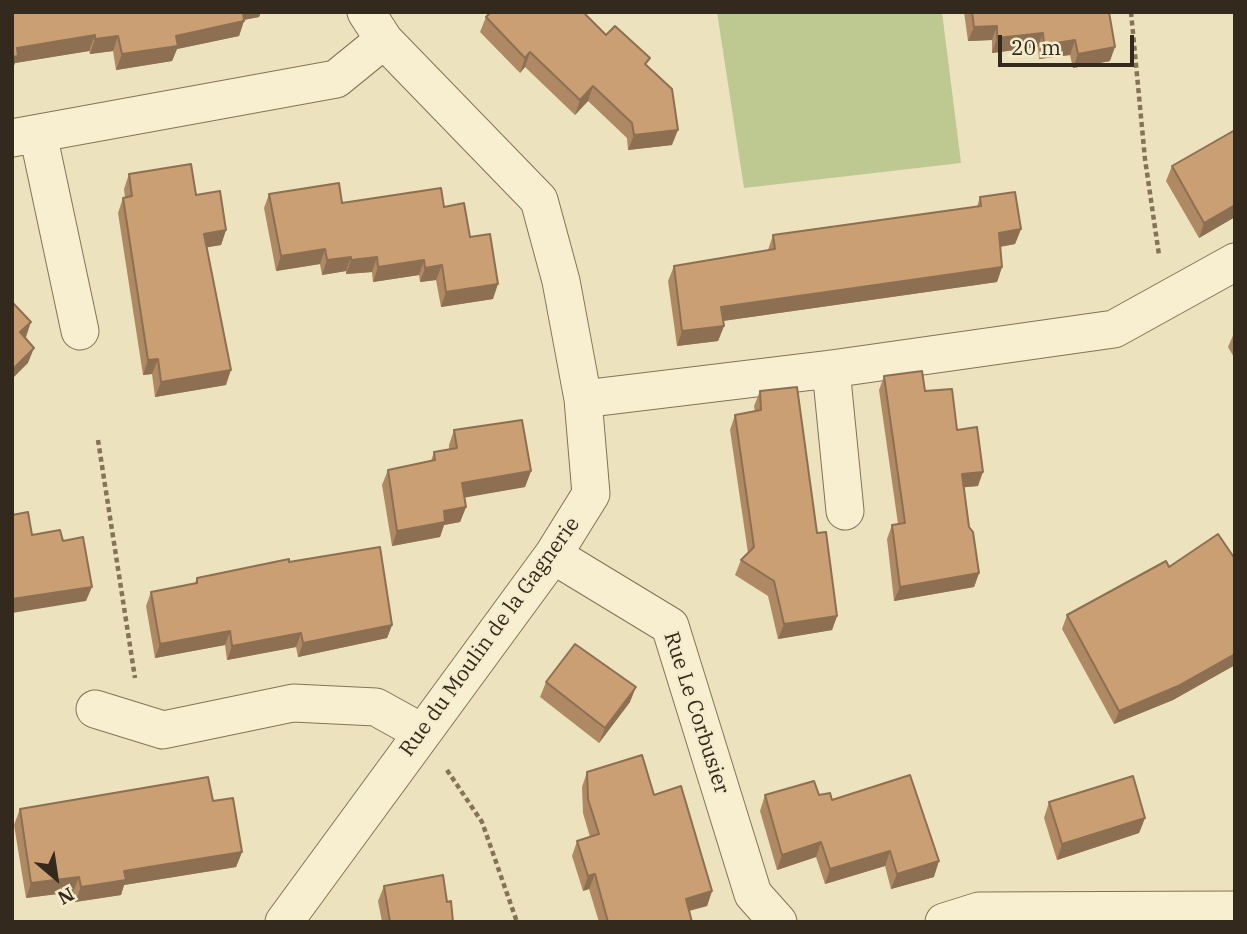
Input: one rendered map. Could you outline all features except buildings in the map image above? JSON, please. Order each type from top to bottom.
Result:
[{"type":"street","points":[[80,331],[25,136],[336,79],[375,26]]},
{"type":"street","name":"Rue du Moulin de la Gagnerie","points":[[284,922],[553,555],[591,494],[583,399],[561,281],[539,200],[375,26]]},
{"type":"street","points":[[583,399],[831,369],[1114,330],[1235,262]]},
{"type":"street","points":[[831,369],[845,511]]},
{"type":"street","name":"Rue Le Corbusier","points":[[553,555],[670,625],[753,894],[778,922]]},
{"type":"street","points":[[95,709],[163,730],[293,703],[376,707],[421,732]]},
{"type":"street","points":[[944,922],[979,911],[1235,910]]},
{"type":"path","points":[[1131,12],[1145,159],[1160,257],[1179,295]]},
{"type":"path","points":[[98,440],[143,724]]},
{"type":"path","points":[[421,732],[482,822],[517,922]]},
{"type":"green space","points":[[717,12],[942,12],[961,163],[744,188]]}]
